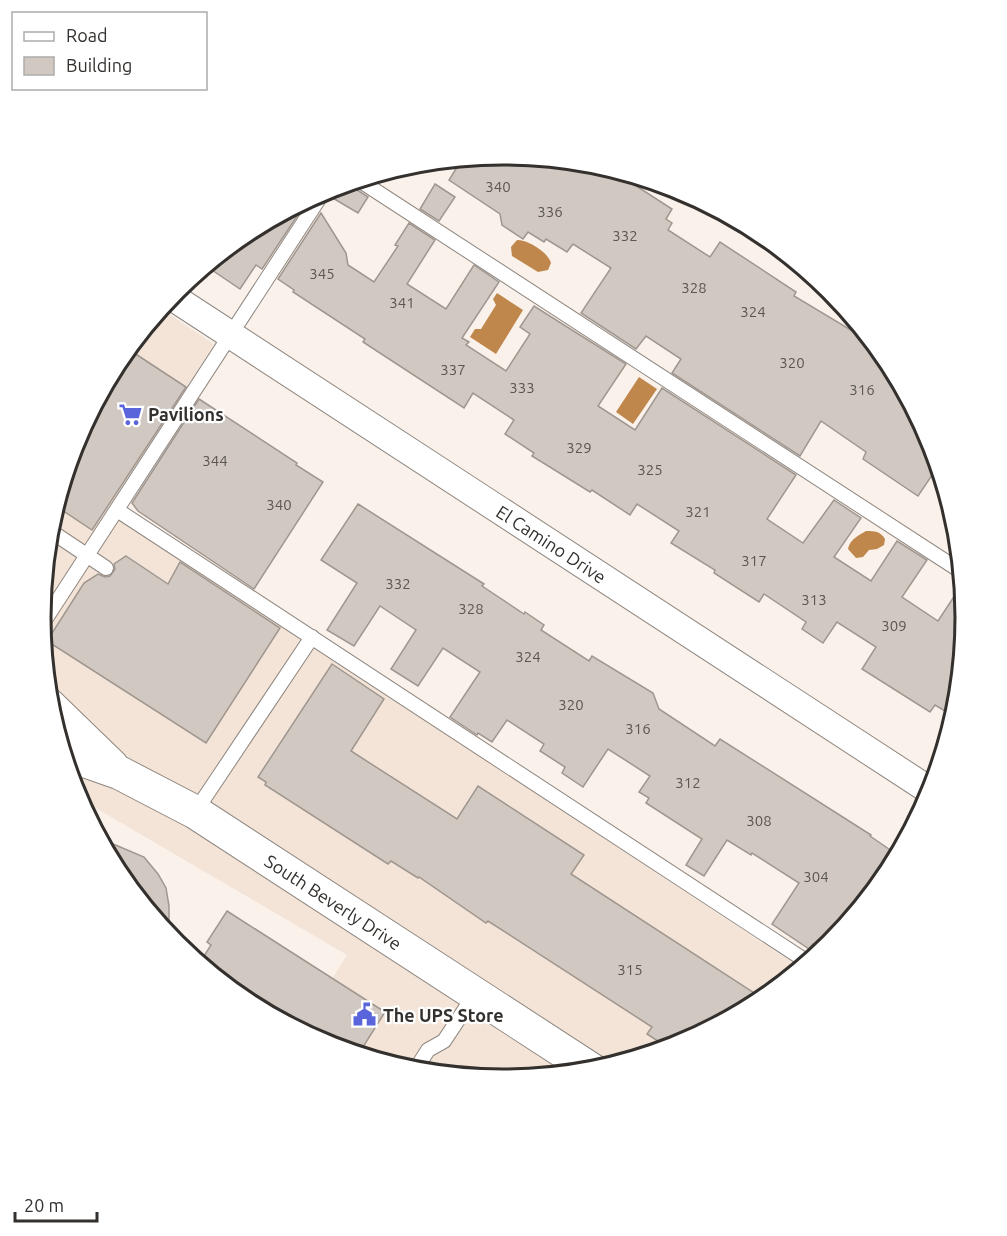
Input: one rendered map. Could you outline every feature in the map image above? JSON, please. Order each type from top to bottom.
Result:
[{"type":"main road","points":[[62,718],[120,773]]},
{"type":"main road","name":"South Beverly Drive","points":[[73,756],[120,773],[195,812],[582,1064]]},
{"type":"street","name":"El Camino Drive","points":[[180,302],[924,787]]},
{"type":"lane","points":[[369,186],[953,566]]},
{"type":"lane","points":[[51,610],[313,207]]},
{"type":"lane","points":[[117,510],[802,958]]},
{"type":"lane","points":[[59,536],[106,568]]},
{"type":"lane","points":[[195,812],[312,637]]},
{"type":"lane","points":[[420,1063],[428,1050],[444,1041],[475,994]]},
{"type":"shaded area","points":[[517,240],[532,244],[542,251],[551,263],[548,270],[538,272],[512,256],[511,247]]},
{"type":"shaded area","points":[[497,293],[523,310],[496,354],[470,337],[475,329],[481,329],[496,305],[493,299]]},
{"type":"shaded area","points":[[169,314],[214,344],[109,511],[795,964],[730,1010],[677,1036],[649,1046],[621,1055],[563,1067],[533,1070],[474,1070],[444,1067],[386,1055],[304,1024],[347,955],[92,806],[66,735],[55,677],[51,618],[55,559],[66,501],[85,445],[112,392],[127,367]]},
{"type":"shaded area","points":[[639,377],[657,389],[633,424],[616,412]]},
{"type":"shaded area","points":[[866,531],[881,534],[885,539],[884,545],[869,550],[863,557],[856,558],[848,549],[849,546],[855,538]]},
{"type":"building","points":[[504,165],[563,169],[636,186],[672,209],[666,219],[672,223],[668,230],[710,257],[720,242],[796,292],[794,296],[853,331],[880,367],[895,392],[922,445],[933,475],[918,496],[863,459],[866,452],[821,421],[800,456],[672,373],[681,359],[646,336],[636,349],[581,313],[611,268],[573,244],[567,252],[546,239],[544,242],[528,232],[523,239],[502,225],[500,214],[449,180],[457,168]]},
{"type":"building","points":[[435,184],[455,197],[439,221],[420,209]]},
{"type":"building","points":[[357,190],[368,197],[358,213],[334,199]]},
{"type":"building","points":[[321,213],[346,253],[348,265],[374,282],[398,246],[395,245],[409,223],[435,240],[407,284],[446,309],[474,265],[499,282],[462,338],[469,342],[466,345],[506,371],[530,334],[520,327],[534,306],[626,364],[598,406],[635,430],[662,388],[796,475],[767,519],[803,543],[834,500],[861,518],[834,557],[871,581],[897,541],[927,560],[902,597],[938,621],[955,595],[955,648],[946,712],[935,705],[930,712],[862,669],[876,647],[837,622],[823,643],[802,629],[806,622],[764,594],[759,602],[714,573],[715,570],[671,543],[679,531],[637,504],[630,515],[592,490],[590,492],[532,456],[534,453],[505,434],[514,420],[473,393],[464,408],[363,342],[365,339],[293,292],[294,290],[278,279]]},
{"type":"building","points":[[298,215],[262,269],[256,265],[240,289],[213,271],[252,242]]},
{"type":"building","name":"Pavilions","points":[[136,354],[186,387],[92,530],[64,511],[66,501],[85,445],[112,392]]},
{"type":"building","points":[[199,399],[323,482],[254,589],[138,511],[132,503]]},
{"type":"building","points":[[358,504],[484,584],[482,586],[544,625],[541,630],[589,661],[592,656],[653,693],[659,709],[715,746],[720,739],[871,835],[891,851],[844,916],[809,949],[772,924],[799,883],[727,840],[704,876],[686,865],[702,839],[646,803],[649,798],[639,792],[650,776],[608,749],[583,787],[562,773],[565,767],[540,751],[544,744],[507,720],[492,742],[478,733],[477,735],[450,717],[480,672],[443,648],[418,686],[391,669],[416,630],[380,606],[354,646],[327,630],[357,583],[321,560]]},
{"type":"building","points":[[126,556],[168,584],[180,562],[280,628],[206,743],[52,644],[52,634],[84,583],[98,574],[105,577],[110,576],[115,569],[114,564]]},
{"type":"building","points":[[332,664],[384,699],[351,751],[457,819],[478,786],[584,855],[571,874],[755,994],[704,1024],[660,1042],[647,1034],[652,1027],[488,921],[486,923],[419,877],[391,861],[388,864],[265,785],[266,782],[258,777]]},
{"type":"building","points":[[112,843],[144,857],[166,888],[169,922],[127,869]]},
{"type":"building","points":[[227,911],[385,1012],[363,1048],[330,1036],[277,1010],[228,977],[204,957],[211,945],[207,942]]},
{"type":"place","name":"Pavilions","points":[[130,414]]},
{"type":"place","name":"The UPS Store","points":[[365,1015]]}]
